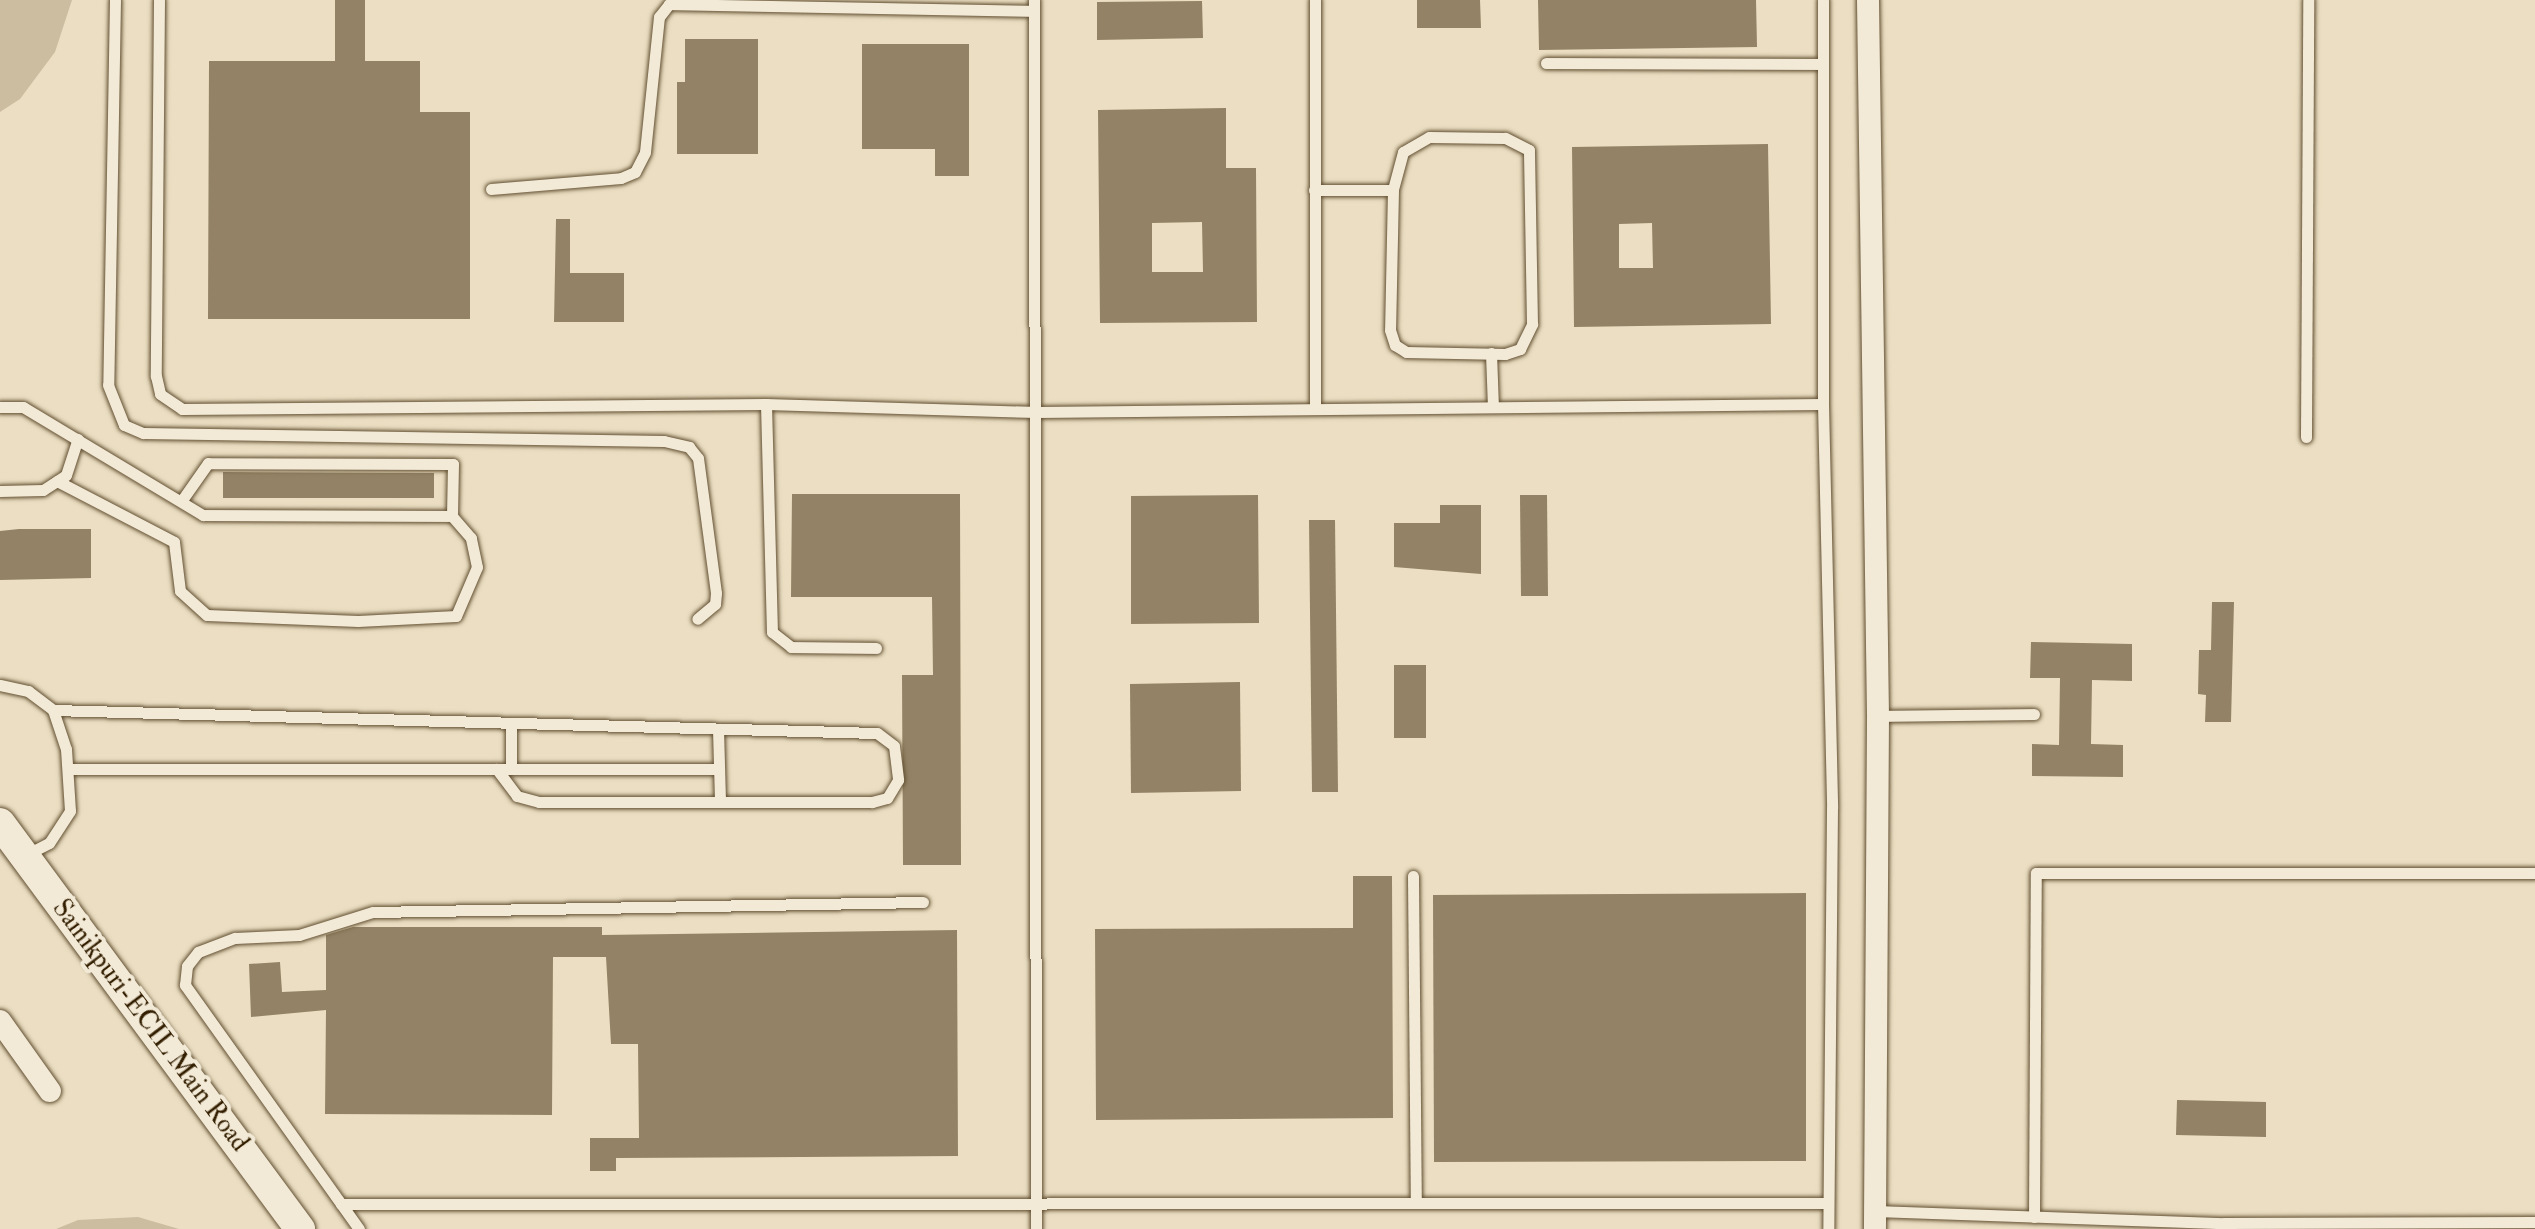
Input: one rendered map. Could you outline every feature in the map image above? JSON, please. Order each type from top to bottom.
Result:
[{"type":"street","points":[[1868,0],[1878,716],[1875,1220]]},
{"type":"street","name":"Sainikpuri-ECIL Main Road","points":[[0,823],[300,1229]]},
{"type":"street","points":[[0,1021],[50,1091]]},
{"type":"lane","points":[[115,0],[108,385],[111,404],[124,425],[143,433],[664,441],[689,447],[698,458],[716,593],[715,604],[697,619]]},
{"type":"lane","points":[[159,0],[156,376],[160,394],[170,404],[198,409],[766,404],[1037,412],[1823,404]]},
{"type":"lane","points":[[1315,0],[1315,409]]},
{"type":"lane","points":[[1823,0],[1823,404],[1832,808],[1828,1229]]},
{"type":"lane","points":[[2306,437],[2308,0]]},
{"type":"lane","points":[[491,189],[621,178],[635,172],[645,152],[659,17],[669,4],[1034,6],[1036,1229]]},
{"type":"lane","points":[[1546,63],[1823,64]]},
{"type":"lane","points":[[1429,137],[1505,138],[1529,150],[1532,324],[1520,349],[1491,353],[1406,352],[1395,345],[1390,330],[1393,190],[1403,152],[1429,137]]},
{"type":"lane","points":[[1314,190],[1393,190]]},
{"type":"lane","points":[[1491,353],[1493,407]]},
{"type":"lane","points":[[766,404],[772,632],[791,647],[876,648]]},
{"type":"lane","points":[[0,407],[23,407],[203,515],[452,516]]},
{"type":"lane","points":[[0,491],[43,490],[57,481],[75,461],[78,439]]},
{"type":"lane","points":[[57,481],[174,542],[180,591],[207,615],[358,621],[456,616],[477,567],[471,538],[452,516],[453,464],[208,463],[182,500]]},
{"type":"lane","points":[[0,685],[28,691],[53,710],[877,733],[894,746],[898,780],[887,798],[872,802],[527,801],[511,790],[497,769]]},
{"type":"lane","points":[[24,855],[63,829],[72,798],[69,769],[53,710]]},
{"type":"lane","points":[[1878,716],[2034,714]]},
{"type":"lane","points":[[511,723],[511,769]]},
{"type":"lane","points":[[718,729],[720,802]]},
{"type":"lane","points":[[69,769],[719,769]]},
{"type":"lane","points":[[2034,1217],[2036,873],[2535,873]]},
{"type":"lane","points":[[1413,876],[1416,1203]]},
{"type":"lane","points":[[359,1229],[185,985],[187,966],[198,952],[235,938],[299,935],[373,912],[923,902]]},
{"type":"lane","points":[[341,1204],[1036,1201],[1828,1203]]},
{"type":"lane","points":[[1875,1220],[2034,1217],[2095,1224],[2224,1226],[2535,1222]]},
{"type":"shaded area","points":[[0,0],[72,0],[55,52],[20,99],[0,112]]},
{"type":"shaded area","points":[[138,1217],[179,1229],[56,1229],[78,1220]]},
{"type":"building","points":[[335,0],[365,0],[365,61],[420,61],[420,112],[470,112],[470,319],[208,319],[209,61],[335,61]]},
{"type":"building","points":[[1417,0],[1480,0],[1481,28],[1417,28]]},
{"type":"building","points":[[1538,0],[1756,0],[1757,47],[1539,50]]},
{"type":"building","points":[[1202,1],[1203,38],[1097,40],[1097,2]]},
{"type":"building","points":[[685,39],[758,39],[758,154],[677,154],[677,82],[685,82]]},
{"type":"building","points":[[862,44],[969,44],[969,176],[935,176],[935,149],[862,149]]},
{"type":"building","points":[[1226,108],[1226,168],[1256,168],[1257,322],[1100,323],[1098,110]],"holes":[[[1202,222],[1203,272],[1152,272],[1152,223]]]},
{"type":"building","points":[[1768,144],[1771,324],[1574,327],[1572,147]],"holes":[[[1652,223],[1653,268],[1619,268],[1619,224]]]},
{"type":"building","points":[[556,219],[570,219],[570,273],[624,273],[624,322],[554,322]]},
{"type":"building","points":[[223,472],[434,473],[434,498],[223,498]]},
{"type":"building","points":[[792,494],[960,494],[961,865],[903,865],[902,675],[933,675],[932,597],[791,597]]},
{"type":"building","points":[[1258,495],[1259,623],[1131,624],[1131,496]]},
{"type":"building","points":[[1520,495],[1547,495],[1548,596],[1521,596]]},
{"type":"building","points":[[1440,505],[1481,505],[1481,574],[1394,567],[1394,523],[1440,523]]},
{"type":"building","points":[[1309,520],[1335,520],[1338,792],[1312,792]]},
{"type":"building","points":[[91,529],[91,578],[0,580],[0,531]]},
{"type":"building","points":[[2212,602],[2234,602],[2231,722],[2205,722],[2206,695],[2198,694],[2199,650],[2211,650]]},
{"type":"building","points":[[2031,642],[2132,644],[2132,681],[2092,680],[2091,744],[2123,745],[2123,777],[2032,776],[2032,744],[2059,745],[2060,678],[2030,678]]},
{"type":"building","points":[[1394,665],[1426,665],[1426,738],[1394,738]]},
{"type":"building","points":[[1240,682],[1241,791],[1131,793],[1130,684]]},
{"type":"building","points":[[1353,876],[1392,876],[1393,1118],[1096,1120],[1095,929],[1353,928]]},
{"type":"building","points":[[1806,893],[1806,1161],[1434,1162],[1433,895]]},
{"type":"building","points":[[353,927],[602,927],[602,935],[957,930],[958,1156],[616,1158],[616,1171],[590,1171],[590,1138],[639,1138],[638,1044],[611,1044],[606,957],[553,957],[552,1115],[325,1114],[326,1010],[251,1017],[249,964],[280,962],[282,992],[326,990],[326,935]]},
{"type":"building","points":[[2177,1100],[2266,1102],[2266,1137],[2176,1135]]}]
